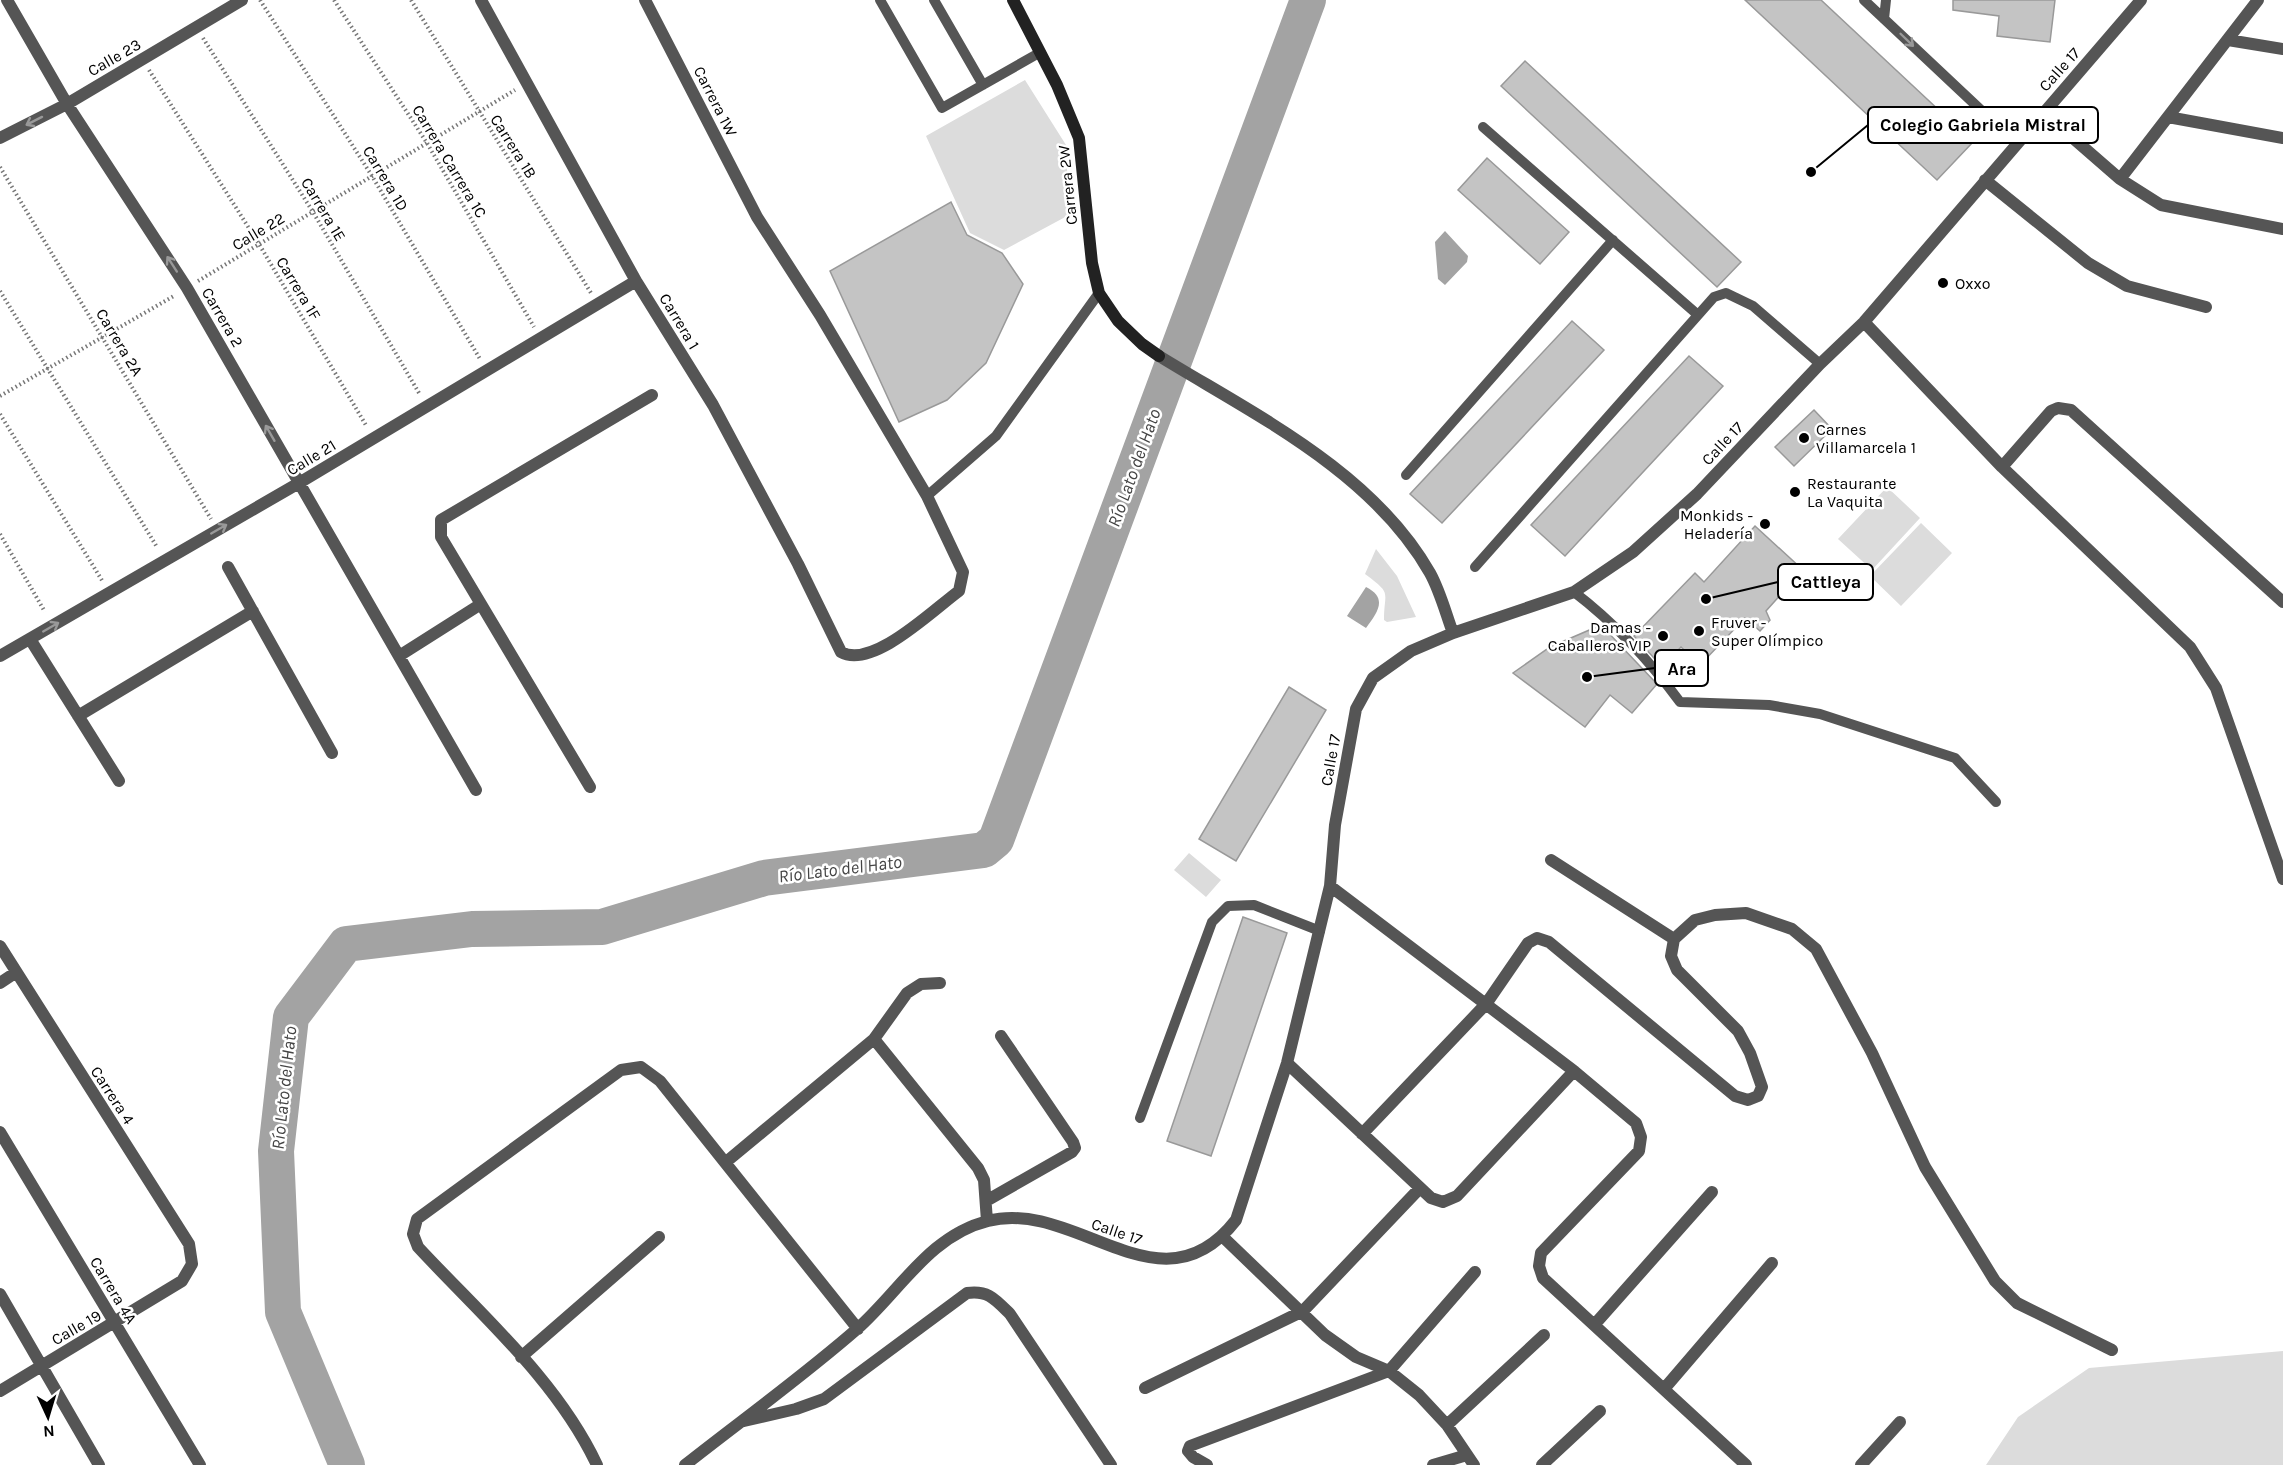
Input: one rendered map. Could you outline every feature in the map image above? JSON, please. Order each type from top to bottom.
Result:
[{"type":"street","name":"Carrera 2","points":[[7,0],[67,104],[187,288],[476,790]]},
{"type":"street","name":"Calle 23","points":[[0,138],[67,104],[242,0]]},
{"type":"street","name":"Carrera 1","points":[[481,0],[525,84],[636,281],[713,405],[798,564],[841,652],[850,657]]},
{"type":"street","name":"Carrera 1W","points":[[645,0],[757,217],[820,315],[927,496],[963,572],[959,591],[890,643],[872,653],[850,657]]},
{"type":"street","name":"Carrera 2W","points":[[1013,0],[1057,85],[1079,138],[1092,263],[1099,293],[1118,321],[1142,344],[1159,356],[1331,464],[1379,508],[1431,574],[1453,633]]},
{"type":"street","name":"Calle 17","points":[[685,1465],[858,1329],[933,1250],[961,1232],[987,1221],[1011,1217],[1032,1219],[1139,1257],[1165,1259],[1193,1257],[1222,1237],[1236,1220],[1287,1063],[1330,886],[1335,825],[1356,709],[1373,678],[1411,651],[1453,633],[1574,592],[1632,552],[1697,494],[1820,364],[1864,322],[2141,0]]},
{"type":"street","points":[[2120,179],[2258,0]]},
{"type":"street","points":[[2228,40],[2283,49]]},
{"type":"street","points":[[2043,112],[2120,179],[2161,206],[2283,229]]},
{"type":"street","points":[[2168,117],[2283,138]]},
{"type":"street","points":[[1985,180],[2088,263],[2127,286],[2206,307]]},
{"type":"street","name":"Calle 21","points":[[0,656],[299,483],[636,281]]},
{"type":"street","points":[[1864,322],[2002,467],[2190,647],[2216,688],[2283,879]]},
{"type":"street","points":[[590,787],[441,537],[441,520],[652,395]]},
{"type":"street","points":[[2002,467],[2050,411],[2058,408],[2071,410],[2283,602]]},
{"type":"street","points":[[228,567],[332,753]]},
{"type":"street","points":[[399,656],[480,604]]},
{"type":"street","points":[[78,716],[252,611]]},
{"type":"street","points":[[30,639],[119,781]]},
{"type":"street","points":[[1551,860],[1674,939]]},
{"type":"street","points":[[1330,886],[1574,1071],[1636,1124],[1641,1137],[1640,1151],[1541,1253],[1539,1266],[1544,1278],[1746,1465]]},
{"type":"street","points":[[1362,1134],[1486,1004],[1528,943],[1537,938],[1549,942],[1723,1088],[1735,1096],[1748,1100],[1758,1096],[1762,1087],[1750,1053],[1738,1030],[1677,970],[1671,956],[1674,939],[1695,920],[1714,915],[1746,913],[1792,929],[1816,949],[1872,1053],[1925,1167],[1995,1281],[2017,1303],[2112,1350]]},
{"type":"street","name":"Carrera 4","points":[[0,946],[189,1244],[192,1264]]},
{"type":"street","points":[[0,983],[15,973]]},
{"type":"street","points":[[726,1162],[874,1039],[907,993],[921,984],[940,983]]},
{"type":"street","points":[[986,1201],[1072,1152],[1075,1148],[1000,1036]]},
{"type":"street","points":[[874,1039],[978,1168],[984,1180],[987,1221]]},
{"type":"street","points":[[1287,1063],[1431,1198],[1443,1202],[1457,1196],[1574,1071]]},
{"type":"street","points":[[597,1465],[572,1420],[548,1387],[418,1247],[413,1234],[417,1219],[621,1070],[641,1067],[660,1081],[858,1329]]},
{"type":"street","name":"Carrera 4A","points":[[0,1132],[200,1465]]},
{"type":"street","points":[[1145,1388],[1303,1311],[1420,1188]]},
{"type":"street","points":[[1595,1324],[1712,1191]]},
{"type":"street","points":[[521,1357],[659,1237]]},
{"type":"street","points":[[1222,1237],[1303,1311],[1324,1335],[1348,1351],[1389,1371],[1419,1395],[1447,1425],[1471,1460],[1433,1465]]},
{"type":"street","points":[[1664,1389],[1772,1263]]},
{"type":"street","name":"Calle 19","points":[[0,1391],[182,1281],[192,1264]]},
{"type":"street","points":[[1207,1465],[1193,1457],[1188,1451],[1191,1446],[1389,1371],[1475,1272]]},
{"type":"street","points":[[740,1422],[796,1409],[825,1399],[967,1293],[981,1291],[991,1295],[1010,1314],[1111,1465]]},
{"type":"street","points":[[0,1294],[99,1465]]},
{"type":"street","points":[[1447,1425],[1544,1335]]},
{"type":"street","points":[[1542,1465],[1600,1411]]},
{"type":"street","points":[[1861,1465],[1900,1422]]},
{"type":"lane","points":[[880,0],[942,108],[1039,53]]},
{"type":"lane","points":[[934,0],[983,85]]},
{"type":"lane","points":[[1864,0],[2016,143]]},
{"type":"lane","points":[[1884,19],[1886,0]]},
{"type":"lane","points":[[1483,127],[1698,315]]},
{"type":"lane","points":[[1406,475],[1613,240]]},
{"type":"lane","points":[[927,496],[996,436],[1099,293]]},
{"type":"lane","points":[[1475,567],[1714,297],[1725,293],[1753,306],[1820,364]]},
{"type":"lane","points":[[1574,592],[1603,614],[1646,656],[1680,702],[1769,705],[1820,714],[1954,758],[1996,802]]},
{"type":"lane","points":[[1140,1118],[1212,922],[1228,906],[1254,904],[1320,931]]},
{"type":"path","name":"Carrera 1D","points":[[260,0],[372,176],[487,370]]},
{"type":"path","name":"Carrera Carrera 1C","points":[[334,0],[427,143],[541,338]]},
{"type":"path","name":"Carrera 1B","points":[[411,0],[597,304]]},
{"type":"path","name":"Carrera 1E","points":[[196,28],[313,212],[427,407]]},
{"type":"path","name":"Carrera 1F","points":[[143,60],[260,244],[374,438]]},
{"type":"path","name":"Calle 22","points":[[0,396],[103,338],[525,84]]},
{"type":"path","name":"Carrera 2A","points":[[0,167],[218,530]]},
{"type":"path","points":[[0,291],[165,561]]},
{"type":"path","points":[[0,414],[110,592]]},
{"type":"path","points":[[0,534],[53,626]]},
{"type":"shaded area","points":[[1025,80],[1066,145],[1069,215],[1004,250],[970,233],[926,136]]},
{"type":"shaded area","points":[[1445,231],[1468,256],[1467,262],[1445,285],[1438,279],[1435,242]]},
{"type":"shaded area","points":[[1887,487],[1920,518],[1872,570],[1838,539]]},
{"type":"shaded area","points":[[1921,523],[1952,553],[1901,606],[1870,576]]},
{"type":"shaded area","points":[[1376,549],[1397,576],[1416,617],[1387,622],[1384,620],[1385,594],[1380,586],[1365,574]]},
{"type":"shaded area","points":[[1366,587],[1377,596],[1379,606],[1366,628],[1347,616]]},
{"type":"shaded area","points":[[1189,853],[1221,880],[1206,897],[1174,870]]},
{"type":"shaded area","points":[[2283,1351],[2283,1465],[1986,1465],[2018,1417],[2089,1368]]},
{"type":"building","points":[[1745,0],[1821,0],[1973,142],[1937,180]]},
{"type":"building","points":[[1953,0],[2055,0],[2050,42],[1997,36],[1999,16],[1953,10]]},
{"type":"building","points":[[1525,61],[1741,262],[1717,287],[1501,86]]},
{"type":"building","points":[[1487,158],[1569,232],[1540,264],[1458,190]]},
{"type":"building","points":[[951,202],[967,235],[1002,253],[1023,284],[986,363],[947,400],[899,422],[830,271]]},
{"type":"building","points":[[1572,321],[1604,350],[1442,523],[1410,494]]},
{"type":"building","points":[[1689,356],[1723,386],[1565,556],[1531,525]]},
{"type":"building","name":"Carnes Villamarcela 1","points":[[1814,410],[1832,429],[1794,466],[1775,447]]},
{"type":"building","points":[[1755,526],[1803,570],[1766,611],[1770,620],[1760,631],[1745,618],[1700,665],[1681,647],[1662,667],[1634,636],[1695,573],[1704,582]]},
{"type":"building","points":[[1601,625],[1657,684],[1632,713],[1610,695],[1585,727],[1513,673],[1550,647]]},
{"type":"building","points":[[1289,687],[1326,710],[1236,861],[1199,839]]},
{"type":"building","points":[[1243,917],[1287,933],[1211,1156],[1167,1141]]},
{"type":"waterway","name":"Río Lato del Hato","points":[[347,1465],[283,1312],[276,1151],[291,1017],[346,944],[472,929],[602,927],[764,878],[984,850],[996,840],[1308,0]]},
{"type":"place","name":"Colegio Gabriela Mistral","points":[[1811,172]]},
{"type":"place","name":"Oxxo","points":[[1943,283]]},
{"type":"place","name":"Carnes Villamarcela 1","points":[[1804,438]]},
{"type":"place","name":"Restaurante La Vaquita","points":[[1795,492]]},
{"type":"place","name":"Monkids - Heladería","points":[[1765,524]]},
{"type":"place","name":"Cattleya","points":[[1706,599]]},
{"type":"place","name":"Fruver - Super Olímpico","points":[[1699,631]]},
{"type":"place","name":"Damas - Caballeros VIP","points":[[1663,636]]},
{"type":"place","name":"Ara","points":[[1587,677]]}]
